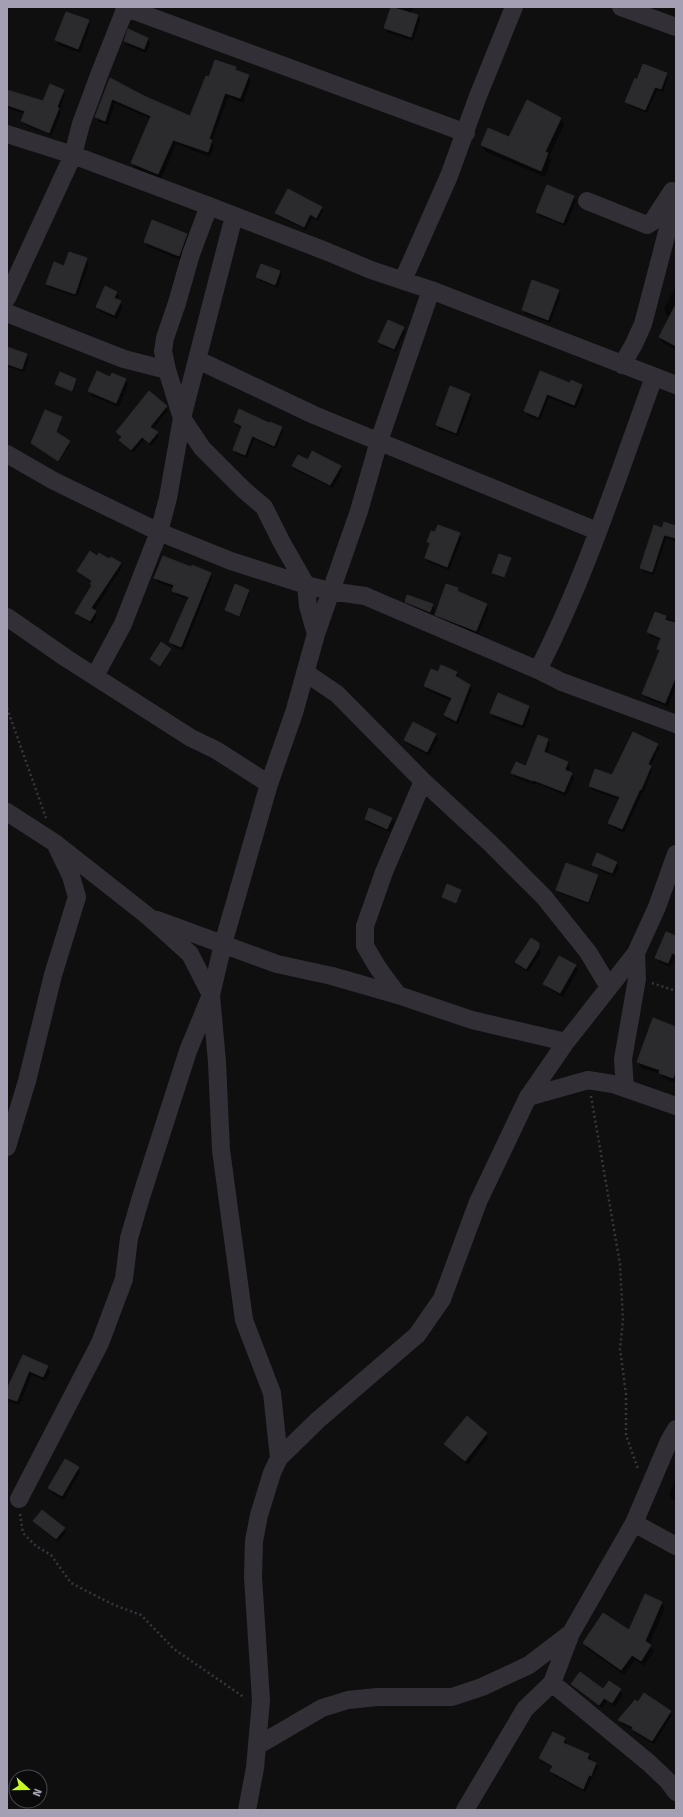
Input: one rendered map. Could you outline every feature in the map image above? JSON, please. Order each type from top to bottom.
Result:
[{"type":"street","points":[[7,298],[72,155],[86,110],[125,7],[466,133]]},
{"type":"street","points":[[403,280],[449,176],[466,133],[478,96],[514,7]]},
{"type":"street","points":[[621,7],[676,27]]},
{"type":"street","points":[[7,134],[72,155],[281,233],[371,270],[431,290],[676,385]]},
{"type":"street","points":[[586,201],[647,225],[652,222],[674,187]]},
{"type":"street","points":[[622,365],[634,344],[646,313],[670,221],[674,187]]},
{"type":"street","points":[[209,206],[165,338],[163,351],[167,370],[182,418],[202,448],[244,490],[264,507],[277,530],[282,543],[306,585],[308,606],[316,634]]},
{"type":"street","points":[[95,676],[123,624],[159,532],[168,498],[182,418],[234,216]]},
{"type":"street","points":[[18,1499],[83,1378],[103,1336],[124,1279],[129,1238],[143,1190],[188,1051],[211,996],[223,944],[269,784],[294,714],[316,634],[359,511],[379,441],[431,290]]},
{"type":"street","points":[[7,313],[124,359],[167,370]]},
{"type":"street","points":[[198,360],[314,415],[597,531]]},
{"type":"street","points":[[538,670],[554,640],[582,574],[654,377]]},
{"type":"street","points":[[7,454],[54,480],[159,532],[231,561],[306,585],[330,591],[366,596],[538,670],[562,682],[676,724]]},
{"type":"street","points":[[7,617],[191,738],[216,750],[269,784]]},
{"type":"street","points":[[306,673],[337,694],[423,781],[490,843],[544,897],[588,952],[609,987]]},
{"type":"street","points":[[398,995],[378,968],[365,946],[364,926],[384,872],[423,781]]},
{"type":"street","points":[[7,812],[55,843],[149,917],[190,954],[211,996],[217,1062],[221,1150],[244,1320],[272,1393],[279,1458]]},
{"type":"street","points":[[7,1147],[27,1081],[53,975],[77,897],[71,876],[55,843]]},
{"type":"street","points":[[247,1810],[255,1768],[260,1708],[253,1577],[254,1541],[259,1515],[272,1474],[279,1458],[318,1420],[416,1335],[442,1299],[478,1202],[528,1097],[566,1042],[636,953],[657,907],[676,854]]},
{"type":"street","points":[[149,917],[277,964],[332,976],[398,995],[472,1020],[566,1042]]},
{"type":"street","points":[[625,1088],[623,1059],[638,979],[636,953]]},
{"type":"street","points":[[528,1097],[588,1080],[625,1088],[676,1106]]},
{"type":"street","points":[[465,1810],[525,1709],[552,1683],[571,1633],[634,1523],[676,1429]]},
{"type":"street","points":[[634,1523],[676,1546]]},
{"type":"street","points":[[257,1746],[322,1708],[348,1700],[377,1697],[452,1697],[482,1687],[529,1666],[571,1633]]},
{"type":"street","points":[[552,1683],[668,1780],[676,1792]]},
{"type":"path","points":[[7,708],[55,843]]},
{"type":"path","points":[[638,979],[676,991]]},
{"type":"path","points":[[588,1080],[614,1221],[620,1264],[623,1320],[620,1349],[626,1394],[626,1435],[629,1447],[648,1491]]},
{"type":"path","points":[[18,1499],[23,1533],[36,1546],[51,1555],[71,1583],[114,1605],[142,1615],[174,1649],[260,1708]]},
{"type":"building","points":[[391,7],[418,15],[411,37],[384,28]]},
{"type":"building","points":[[66,12],[89,20],[78,49],[55,40]]},
{"type":"building","points":[[128,29],[148,38],[144,49],[124,41]]},
{"type":"building","points":[[215,60],[236,67],[235,70],[249,75],[240,98],[225,93],[209,139],[212,140],[208,152],[173,140],[158,174],[131,163],[151,116],[112,99],[105,121],[95,117],[110,78],[144,96],[190,116],[206,76],[209,77]]},
{"type":"building","points":[[643,64],[667,73],[661,89],[655,87],[645,110],[625,102],[635,78],[637,80]]},
{"type":"building","points":[[50,84],[64,90],[57,107],[59,108],[49,133],[21,121],[25,111],[7,105],[7,90],[43,101]]},
{"type":"building","points":[[527,100],[561,118],[545,152],[548,153],[541,171],[481,145],[488,128],[509,137]]},
{"type":"building","points":[[547,185],[574,196],[563,223],[536,212]]},
{"type":"building","points":[[288,189],[322,207],[316,218],[310,214],[304,227],[275,213]]},
{"type":"building","points":[[152,220],[187,234],[179,256],[144,242]]},
{"type":"building","points":[[69,252],[87,258],[75,294],[46,284],[54,262],[64,266]]},
{"type":"building","points":[[261,264],[280,271],[275,285],[256,277]]},
{"type":"building","points":[[532,280],[559,290],[548,320],[522,310]]},
{"type":"building","points":[[105,286],[117,292],[114,298],[121,301],[114,315],[96,307]]},
{"type":"building","points":[[676,304],[676,346],[659,337]]},
{"type":"building","points":[[388,320],[404,327],[394,349],[378,342]]},
{"type":"building","points":[[7,347],[27,354],[22,369],[7,364]]},
{"type":"building","points":[[97,371],[110,377],[112,373],[126,379],[116,403],[88,391]]},
{"type":"building","points":[[540,371],[570,383],[571,380],[582,385],[574,405],[547,394],[538,417],[524,411]]},
{"type":"building","points":[[60,372],[76,379],[72,391],[55,384]]},
{"type":"building","points":[[450,386],[470,394],[456,433],[436,425]]},
{"type":"building","points":[[149,391],[167,406],[150,427],[158,432],[149,443],[142,437],[131,450],[119,440],[122,437],[116,432]]},
{"type":"building","points":[[239,409],[269,423],[270,422],[282,427],[274,446],[252,436],[245,455],[233,450],[242,426],[234,422]]},
{"type":"building","points":[[45,410],[62,417],[56,432],[70,441],[58,461],[31,443]]},
{"type":"building","points":[[312,451],[341,466],[330,485],[292,466],[298,455],[308,460]]},
{"type":"building","points":[[664,522],[676,526],[676,538],[664,535],[652,572],[640,568],[654,525],[662,528]]},
{"type":"building","points":[[438,525],[460,533],[447,567],[425,558],[430,543],[427,542],[431,531],[435,532]]},
{"type":"building","points":[[90,551],[97,556],[99,553],[109,559],[111,557],[121,563],[91,608],[96,611],[90,621],[75,613],[92,585],[90,584],[92,581],[77,571]]},
{"type":"building","points":[[499,554],[511,558],[504,577],[492,573]]},
{"type":"building","points":[[163,556],[211,573],[181,647],[169,642],[189,597],[172,591],[174,585],[154,578]]},
{"type":"building","points":[[235,584],[249,590],[239,616],[225,610]]},
{"type":"building","points":[[446,584],[458,588],[457,591],[487,604],[476,631],[435,615]]},
{"type":"building","points":[[407,595],[433,604],[430,612],[405,602]]},
{"type":"building","points":[[655,612],[666,616],[665,620],[676,623],[676,676],[665,703],[642,694],[660,650],[657,649],[661,638],[647,632]]},
{"type":"building","points":[[161,642],[171,649],[160,666],[150,659]]},
{"type":"building","points":[[441,665],[457,672],[455,676],[470,685],[456,721],[444,715],[452,698],[424,686],[431,669],[438,672]]},
{"type":"building","points":[[498,693],[529,706],[522,725],[490,713]]},
{"type":"building","points":[[413,722],[436,734],[427,752],[404,740]]},
{"type":"building","points":[[633,732],[658,744],[648,764],[651,766],[641,790],[640,789],[622,829],[608,823],[620,797],[589,786],[595,769],[612,775]]},
{"type":"building","points":[[538,735],[548,739],[544,752],[568,762],[565,770],[572,773],[564,792],[511,773],[516,762],[526,766]]},
{"type":"building","points":[[369,808],[392,818],[387,829],[365,819]]},
{"type":"building","points":[[597,853],[617,862],[612,873],[592,865]]},
{"type":"building","points":[[566,863],[598,875],[588,902],[556,890]]},
{"type":"building","points":[[447,884],[461,890],[456,903],[442,897]]},
{"type":"building","points":[[666,932],[676,936],[676,955],[672,953],[668,963],[655,958]]},
{"type":"building","points":[[531,938],[539,943],[539,948],[526,969],[515,962]]},
{"type":"building","points":[[559,956],[576,965],[560,993],[543,984]]},
{"type":"building","points":[[653,1018],[676,1027],[676,1070],[673,1078],[659,1073],[660,1070],[637,1062]]},
{"type":"building","points":[[23,1355],[48,1366],[43,1377],[29,1371],[17,1401],[7,1398],[7,1389]]},
{"type":"building","points":[[467,1416],[487,1433],[465,1461],[444,1444]]},
{"type":"building","points":[[65,1459],[79,1467],[62,1496],[48,1488]]},
{"type":"building","points":[[42,1510],[65,1528],[56,1539],[33,1521]]},
{"type":"building","points":[[645,1594],[662,1602],[645,1641],[651,1645],[641,1661],[632,1655],[621,1670],[583,1643],[603,1613],[629,1630]]},
{"type":"building","points":[[580,1672],[603,1689],[609,1681],[621,1689],[612,1703],[604,1698],[599,1705],[571,1684]]},
{"type":"building","points":[[644,1693],[671,1711],[652,1741],[632,1729],[633,1727],[618,1720],[635,1700],[638,1702]]},
{"type":"building","points":[[553,1732],[565,1738],[563,1743],[589,1754],[587,1759],[596,1763],[591,1776],[589,1775],[583,1789],[550,1771],[553,1766],[539,1758]]}]
